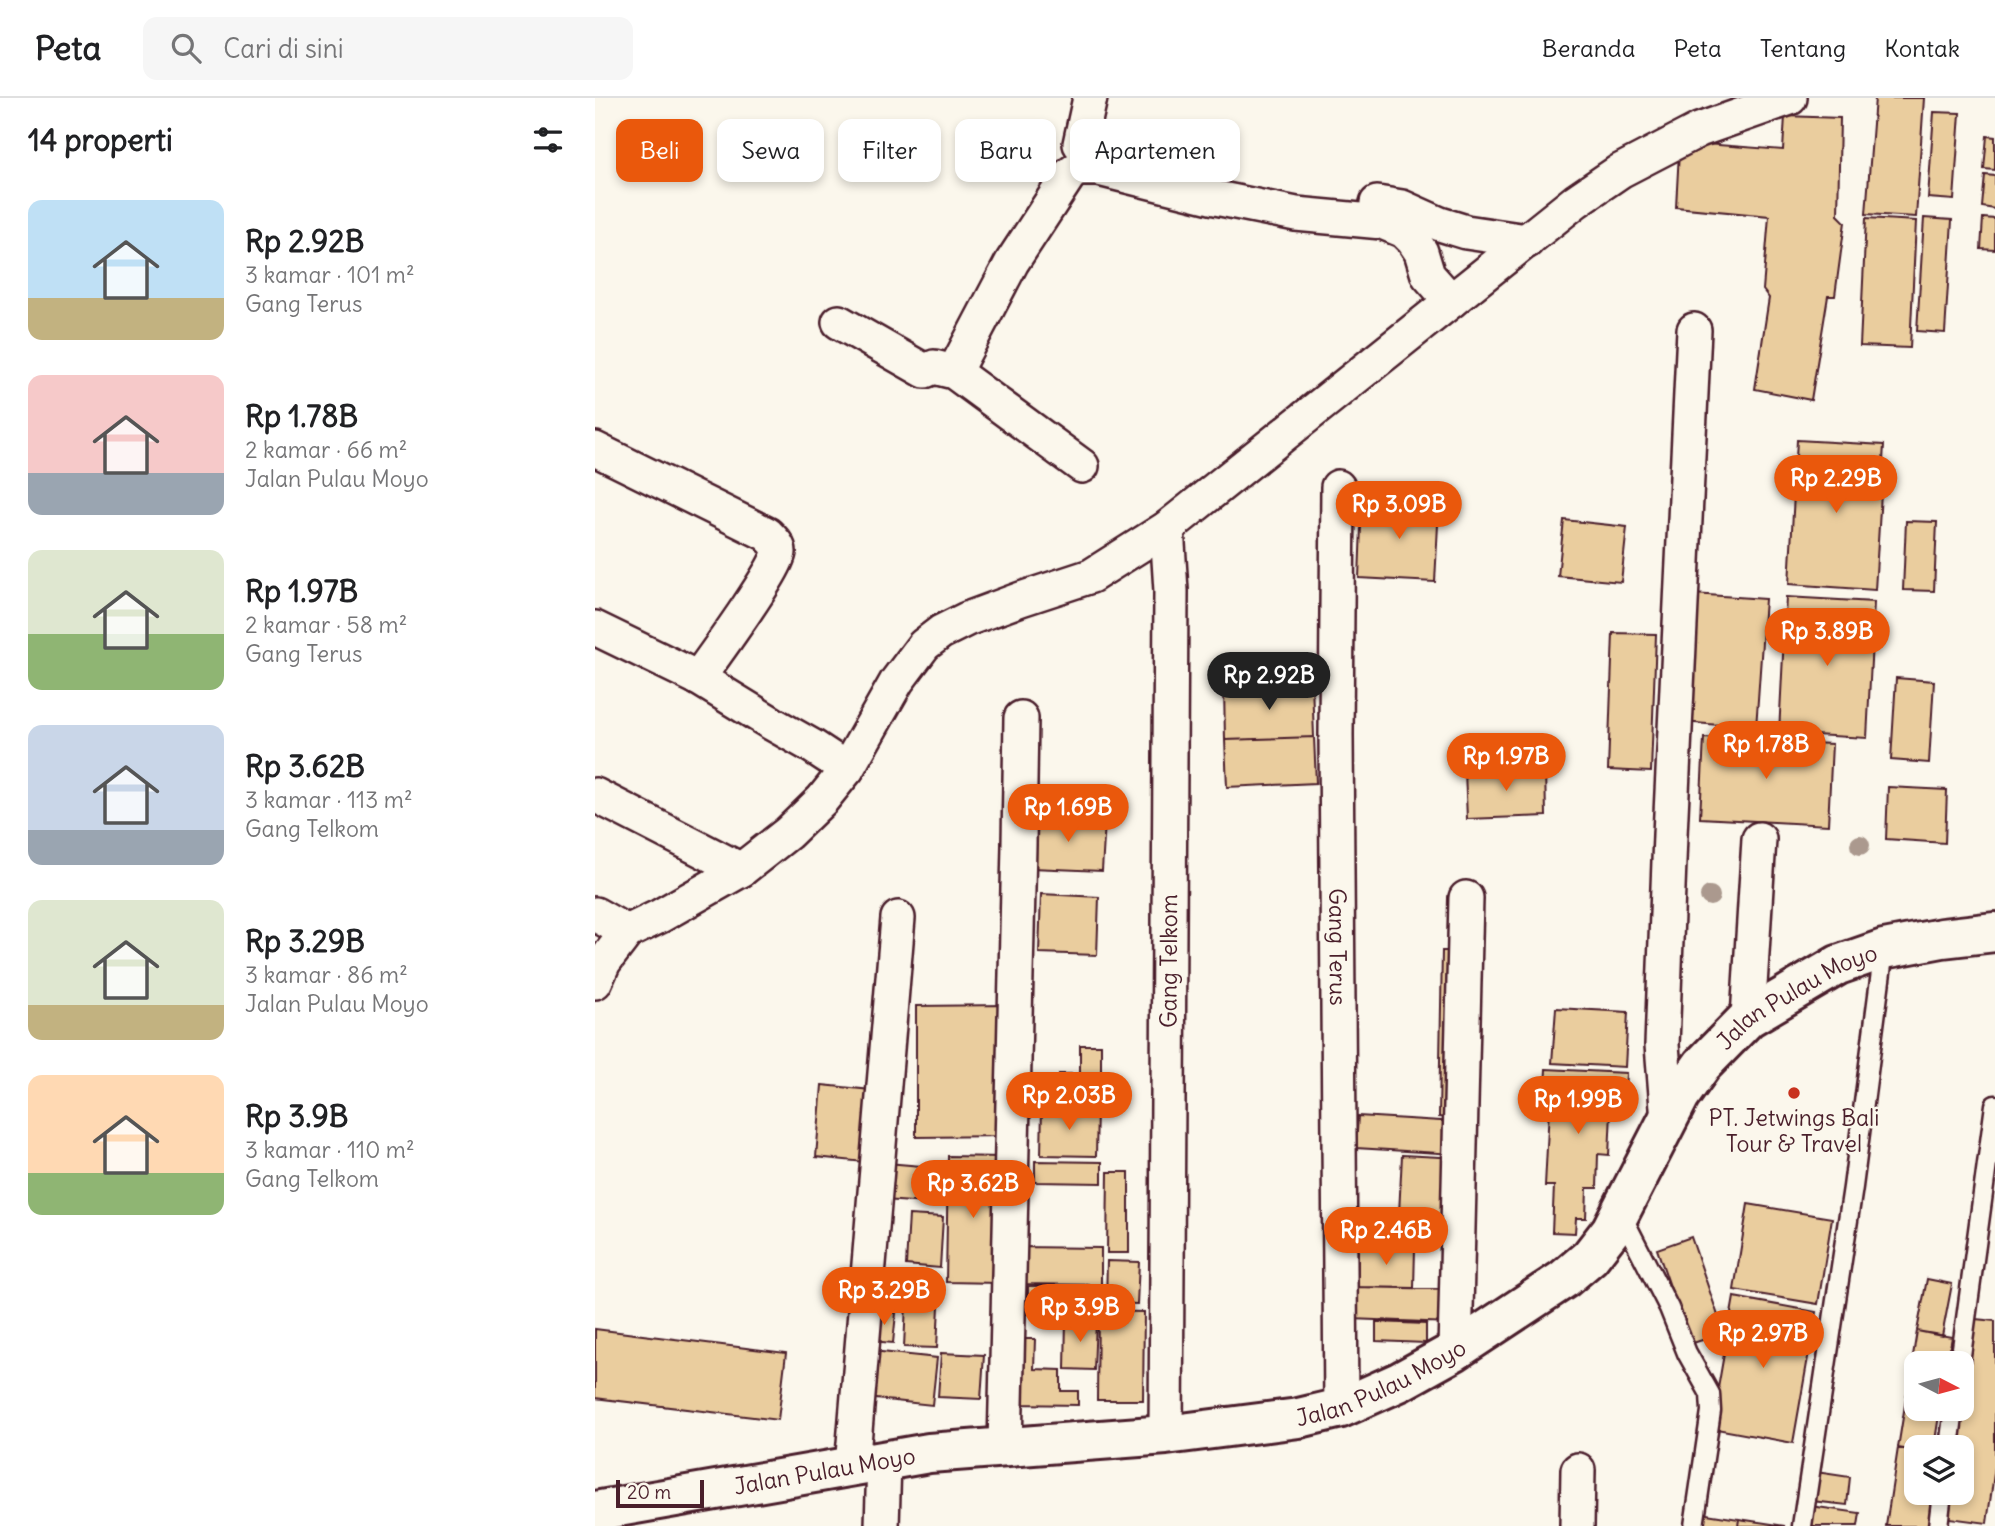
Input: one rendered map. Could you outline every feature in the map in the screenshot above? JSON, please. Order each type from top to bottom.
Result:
[{"type":"street","points":[[1090,98],[1080,144],[1113,161],[1145,170],[1285,196],[1402,207],[1440,223],[1497,237]]},
{"type":"street","points":[[595,982],[604,962],[627,932],[741,870],[822,800],[847,769],[897,681],[924,645],[941,632],[1010,603],[1091,576],[1167,528],[1497,237],[1576,201],[1620,171],[1741,107],[1790,98]]},
{"type":"street","points":[[954,372],[1012,262],[1069,175],[1077,169],[1099,169],[1211,197],[1296,214],[1381,222],[1404,231],[1413,240],[1440,290]]},
{"type":"street","points":[[839,321],[925,371],[934,367],[954,372],[1083,466]]},
{"type":"street","points":[[1668,1121],[1662,1045],[1694,330]]},
{"type":"street","points":[[595,449],[767,534],[777,545],[779,555],[769,575],[698,678]]},
{"type":"street","name":"Gang Terus","points":[[1338,487],[1336,735],[1341,1408]]},
{"type":"street","name":"Gang Telkom","points":[[1165,1434],[1171,664],[1171,591],[1167,528]]},
{"type":"street","points":[[595,628],[698,678],[847,769]]},
{"type":"street","points":[[1005,1447],[1020,718]]},
{"type":"street","points":[[595,795],[741,870]]},
{"type":"street","points":[[1748,1018],[1759,839]]},
{"type":"street","points":[[1455,1351],[1466,898]]},
{"type":"street","points":[[595,914],[627,932]]},
{"type":"street","points":[[882,1526],[868,1464],[898,918]]},
{"type":"street","name":"Jalan Pulau Moyo","points":[[607,1515],[929,1453],[1165,1434],[1299,1418],[1341,1408],[1399,1382],[1455,1351],[1573,1272],[1590,1256],[1611,1230],[1680,1096],[1702,1065],[1748,1018],[1838,965],[1884,949],[1995,932]]},
{"type":"street","points":[[1577,1526],[1578,1470]]},
{"type":"lane","points":[[1802,1526],[1853,1187],[1884,949]]},
{"type":"lane","points":[[1962,1351],[1995,1105]]},
{"type":"lane","points":[[1620,1212],[1669,1308],[1687,1353],[1710,1394],[1711,1411],[1694,1526]]},
{"type":"lane","points":[[1938,1526],[1941,1505]]},
{"type":"building","points":[[1875,98],[1924,98],[1916,217],[1866,214]]},
{"type":"building","points":[[1934,112],[1960,113],[1954,200],[1928,198]]},
{"type":"building","points":[[1785,116],[1840,118],[1838,215],[1845,222],[1835,296],[1828,296],[1811,400],[1755,389],[1769,298],[1763,290],[1769,216],[1676,207],[1679,152],[1692,143],[1783,150]]},
{"type":"building","points":[[1987,136],[1995,137],[1995,170],[1984,169]]},
{"type":"building","points":[[1985,175],[1995,176],[1995,209],[1982,207]]},
{"type":"building","points":[[1866,218],[1916,221],[1910,348],[1860,346]]},
{"type":"building","points":[[1924,218],[1952,220],[1945,333],[1917,331]]},
{"type":"building","points":[[1983,218],[1995,219],[1995,250],[1981,249]]},
{"type":"building","points":[[1797,440],[1884,445],[1875,590],[1789,584]]},
{"type":"building","points":[[1362,501],[1439,505],[1435,582],[1359,578]]},
{"type":"building","points":[[1564,520],[1627,527],[1621,582],[1558,576]]},
{"type":"building","points":[[1906,521],[1937,522],[1934,591],[1903,590]]},
{"type":"building","points":[[1693,594],[1765,599],[1756,728],[1683,722]]},
{"type":"building","points":[[1786,597],[1874,602],[1867,738],[1779,733]]},
{"type":"building","points":[[1613,633],[1656,634],[1651,772],[1608,770]]},
{"type":"building","points":[[1896,678],[1934,681],[1929,763],[1891,760]]},
{"type":"building","points":[[1312,684],[1314,737],[1225,740],[1224,687]]},
{"type":"building","points":[[1314,737],[1316,783],[1227,787],[1225,740]]},
{"type":"building","points":[[1704,738],[1832,744],[1828,825],[1700,818]]},
{"type":"building","points":[[1545,767],[1546,816],[1467,819],[1465,771]]},
{"type":"building","points":[[1888,787],[1947,790],[1945,843],[1886,839]]},
{"type":"building","points":[[1034,818],[1105,821],[1102,871],[1032,868]]},
{"type":"building","points":[[1041,894],[1099,897],[1097,955],[1039,953]]},
{"type":"building","points":[[1442,951],[1460,951],[1457,1118],[1439,1117]]},
{"type":"building","points":[[1005,1005],[1006,1136],[916,1137],[916,1006]]},
{"type":"building","points":[[1556,1008],[1628,1012],[1625,1067],[1552,1063]]},
{"type":"building","points":[[1080,1045],[1101,1045],[1101,1096],[1060,1096],[1059,1074],[1080,1074]]},
{"type":"building","points":[[1546,1069],[1626,1073],[1624,1113],[1611,1112],[1609,1155],[1598,1154],[1597,1188],[1587,1188],[1586,1218],[1576,1218],[1575,1233],[1552,1232],[1554,1186],[1545,1186],[1549,1108],[1544,1108]]},
{"type":"building","points":[[822,1085],[871,1090],[864,1162],[816,1157]]},
{"type":"building","points":[[1042,1107],[1097,1109],[1096,1156],[1041,1155]]},
{"type":"building","points":[[1358,1116],[1457,1122],[1455,1154],[1356,1148]]},
{"type":"building","points":[[1402,1155],[1459,1158],[1456,1235],[1398,1233]]},
{"type":"building","points":[[948,1156],[1001,1157],[999,1283],[946,1282]]},
{"type":"building","points":[[1035,1161],[1102,1162],[1102,1183],[1035,1182]]},
{"type":"building","points":[[887,1163],[944,1168],[941,1204],[884,1200]]},
{"type":"building","points":[[1108,1172],[1129,1172],[1129,1253],[1107,1253]]},
{"type":"building","points":[[1748,1204],[1832,1218],[1818,1304],[1734,1290]]},
{"type":"building","points":[[909,1215],[943,1217],[940,1268],[906,1265]]},
{"type":"building","points":[[1691,1237],[1724,1333],[1690,1344],[1657,1249]]},
{"type":"building","points":[[1019,1247],[1101,1248],[1101,1285],[1018,1284]]},
{"type":"building","points":[[1358,1247],[1415,1248],[1414,1288],[1358,1287]]},
{"type":"building","points":[[1107,1261],[1139,1262],[1137,1304],[1106,1303]]},
{"type":"building","points":[[1927,1279],[1952,1284],[1942,1336],[1917,1331]]},
{"type":"building","points":[[907,1282],[940,1284],[937,1348],[904,1347]]},
{"type":"building","points":[[1028,1286],[1097,1286],[1097,1314],[1028,1314]]},
{"type":"building","points":[[1352,1287],[1452,1289],[1451,1323],[1351,1319]]},
{"type":"building","points":[[1734,1297],[1816,1312],[1793,1443],[1711,1428]]},
{"type":"building","points":[[875,1310],[896,1313],[893,1343],[871,1341]]},
{"type":"building","points":[[1098,1311],[1144,1312],[1143,1400],[1097,1400]]},
{"type":"building","points":[[1066,1319],[1096,1320],[1094,1370],[1065,1369]]},
{"type":"building","points":[[1975,1319],[1995,1321],[1995,1467],[1987,1523],[1949,1518],[1951,1505],[1974,1505],[1974,1435],[1960,1435],[1961,1421],[1974,1421],[1974,1351],[1971,1351]]},
{"type":"building","points":[[1376,1322],[1426,1324],[1426,1343],[1376,1341]]},
{"type":"building","points":[[595,1329],[786,1353],[778,1420],[595,1398]]},
{"type":"building","points":[[1917,1331],[1952,1337],[1949,1351],[1914,1351]]},
{"type":"building","points":[[1016,1339],[1035,1339],[1034,1369],[1061,1370],[1061,1391],[1078,1391],[1078,1405],[1015,1404]]},
{"type":"building","points":[[872,1351],[937,1358],[932,1405],[867,1398]]},
{"type":"building","points":[[941,1353],[984,1355],[981,1399],[938,1397]]},
{"type":"building","points":[[1904,1411],[1904,1421],[1938,1421],[1936,1435],[1904,1435],[1904,1449],[1898,1448]]},
{"type":"building","points":[[1898,1448],[1904,1449],[1904,1505],[1931,1505],[1928,1526],[1886,1526]]},
{"type":"building","points":[[1816,1472],[1850,1477],[1847,1505],[1812,1501]]},
{"type":"building","points":[[1810,1506],[1860,1513],[1858,1526],[1807,1526]]},
{"type":"building","points":[[1700,1513],[1739,1519],[1738,1526],[1698,1526]]},
{"type":"building","points":[[1739,1519],[1785,1526],[1738,1526]]},
{"type":"place","name":"PT. Jetwings Bali Tour & Travel","points":[[1794,1093]]}]
